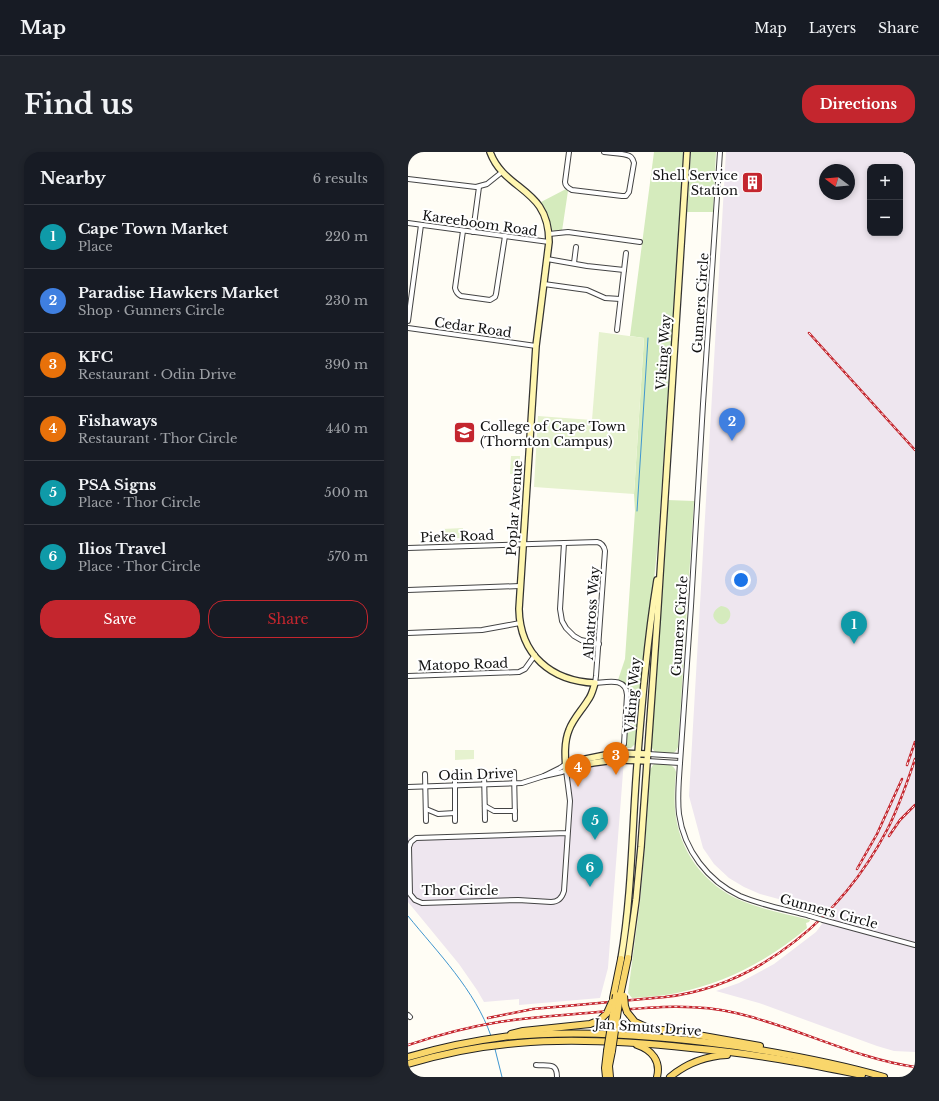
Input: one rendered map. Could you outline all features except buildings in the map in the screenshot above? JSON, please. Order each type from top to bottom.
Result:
[{"type":"main road","name":"Poplar Avenue","points":[[490,152],[494,161],[502,172],[538,203],[546,218],[549,234],[536,346],[520,586],[520,624],[526,640],[535,656],[549,669],[561,676],[579,681],[595,683]]},
{"type":"main road","name":"Viking Way","points":[[624,958],[636,900],[641,852],[687,152]]},
{"type":"main road","name":"Viking Way","points":[[624,958],[643,689],[650,619],[661,554]]},
{"type":"main road","points":[[566,767],[566,744],[568,731],[589,698],[595,683]]},
{"type":"main road","name":"Odin Drive","points":[[566,767],[571,762],[614,753],[648,754]]},
{"type":"main road","name":"Odin Drive","points":[[566,767],[608,760],[647,761]]},
{"type":"main road","points":[[606,1077],[605,1068],[624,958]]},
{"type":"main road","points":[[618,996],[627,1012],[635,1022],[645,1027],[742,1043],[788,1055]]},
{"type":"main road","points":[[500,1038],[523,1031],[590,1024],[600,1020],[607,1014],[618,996]]},
{"type":"main road","name":"Jan Smuts Drive","points":[[408,1057],[449,1046],[500,1038],[544,1034],[621,1035],[711,1043],[788,1055],[811,1059],[884,1077]]},
{"type":"main road","name":"Jan Smuts Drive","points":[[408,1064],[454,1052],[500,1045],[543,1042],[620,1042],[662,1045],[789,1060],[873,1077]]},
{"type":"main road","points":[[620,1042],[638,1045],[650,1052],[657,1062],[657,1077]]},
{"type":"main road","points":[[609,1051],[610,1077]]},
{"type":"main road","points":[[670,1077],[698,1060],[718,1055],[743,1054]]},
{"type":"street","points":[[569,152],[565,182],[567,187],[572,190],[626,196],[628,194],[634,163],[633,160],[627,155],[604,152]]},
{"type":"street","name":"Gunners Circle","points":[[720,152],[680,756],[678,803],[680,823],[686,841],[700,864],[722,886],[740,896],[915,945]]},
{"type":"street","points":[[408,179],[479,187],[487,184],[502,172]]},
{"type":"street","points":[[473,232],[479,187]]},
{"type":"street","name":"Kareeboom Road","points":[[408,223],[549,242]]},
{"type":"street","points":[[408,321],[410,289],[420,225]]},
{"type":"street","points":[[463,230],[455,288],[457,294],[461,296],[490,300],[495,297],[505,236]]},
{"type":"street","name":"Kareeboom Road","points":[[549,234],[568,232],[640,242]]},
{"type":"street","points":[[574,264],[576,247]]},
{"type":"street","points":[[617,330],[626,253]]},
{"type":"street","points":[[547,259],[624,270]]},
{"type":"street","points":[[544,284],[587,290],[602,297],[620,299]]},
{"type":"street","name":"Cedar Road","points":[[408,328],[536,346]]},
{"type":"street","name":"Pieke Road","points":[[408,548],[597,542],[602,545]]},
{"type":"street","points":[[564,543],[560,610],[562,621],[566,628],[574,636],[581,640],[599,644]]},
{"type":"street","name":"Albatross Way","points":[[595,683],[605,551],[602,545]]},
{"type":"street","points":[[408,590],[520,586]]},
{"type":"street","points":[[408,633],[482,630],[520,624]]},
{"type":"street","name":"Matopo Road","points":[[408,676],[519,672],[525,669],[535,656]]},
{"type":"street","name":"Poplar Avenue","points":[[595,683],[618,682],[626,688],[627,695],[624,744]]},
{"type":"street","name":"Odin Drive","points":[[648,754],[680,756]]},
{"type":"street","name":"Odin Drive","points":[[647,761],[680,763]]},
{"type":"street","name":"Odin Drive","points":[[408,787],[514,784],[527,782],[566,767]]},
{"type":"street","name":"Thor Circle","points":[[566,767],[570,801],[568,833],[564,891],[561,898],[556,902],[518,900],[422,903],[415,900],[410,894],[409,847],[412,840],[416,838],[568,833]]},
{"type":"street","points":[[484,772],[485,820]]},
{"type":"street","points":[[514,772],[515,819]]},
{"type":"street","points":[[455,773],[455,820]]},
{"type":"street","points":[[425,774],[426,821]]},
{"type":"street","points":[[485,806],[494,811],[515,811]]},
{"type":"street","points":[[426,809],[438,814],[455,813]]},
{"type":"street","points":[[536,1066],[554,1067],[557,1071],[557,1077]]},
{"type":"shaded area","points":[[726,152],[915,152],[915,1052],[894,1051],[877,1046],[759,1003],[716,991],[739,983],[774,964],[816,932],[830,913],[760,894],[744,887],[729,878],[714,864],[703,848],[689,796]]},
{"type":"shaded area","points":[[624,759],[608,968],[600,998],[519,1005],[519,999],[484,1002],[459,964],[408,902],[408,837],[412,840],[416,838],[567,833],[570,801],[566,770]]},
{"type":"green space","points":[[654,152],[684,152],[658,541],[642,668],[636,746],[634,745],[631,748],[626,748],[629,693],[626,685],[618,680],[625,659],[635,511],[634,494],[644,338],[630,336]]},
{"type":"green space","points":[[691,152],[716,152],[713,212],[687,212]]},
{"type":"green space","points":[[566,189],[568,191],[562,231],[554,231],[552,230],[548,216],[541,202]]},
{"type":"green space","points":[[599,332],[644,338],[634,494],[534,487],[538,416],[592,420]]},
{"type":"green space","points":[[511,456],[520,456],[519,474],[510,474]]},
{"type":"green space","points":[[667,500],[694,501],[678,747],[672,754],[656,753],[651,747]]},
{"type":"green space","points":[[463,528],[463,538],[443,538],[442,529]]},
{"type":"green space","points":[[721,606],[730,611],[729,619],[724,624],[720,624],[713,617],[715,610]]},
{"type":"green space","points":[[455,750],[474,750],[474,759],[455,760]]},
{"type":"green space","points":[[657,763],[669,764],[675,769],[675,804],[677,824],[687,852],[705,876],[716,886],[742,901],[810,920],[806,923],[807,928],[793,940],[746,969],[695,989],[660,996],[632,998],[628,993],[640,902],[650,770],[653,765]]},
{"type":"waterway","points":[[637,511],[648,338]]},
{"type":"waterway","points":[[408,916],[466,988],[476,1003],[491,1036]]},
{"type":"waterway","points":[[495,1049],[502,1077]]},
{"type":"railway","points":[[809,333],[915,450]]},
{"type":"railway","points":[[907,765],[915,742]]},
{"type":"railway","points":[[488,1018],[533,1009],[665,997],[700,990],[734,978],[766,961],[796,941],[823,917],[847,890],[869,861],[895,813],[915,759]]},
{"type":"railway","points":[[857,869],[877,834],[902,779]]},
{"type":"railway","points":[[889,836],[900,820],[915,805]]},
{"type":"railway","points":[[408,1045],[464,1029],[511,1020],[632,1009],[684,1007],[736,1013],[781,1026],[869,1057],[915,1067]]},
{"type":"place","name":"Shell Service Station","points":[[753,182]]},
{"type":"place","name":"College of Cape Town (Thornton Campus)","points":[[465,433]]},
{"type":"place","name":"Paradise Hawkers Market","points":[[732,441]]},
{"type":"place","name":"Cape Town Market","points":[[854,644]]},
{"type":"place","name":"KFC","points":[[616,775]]},
{"type":"place","name":"Fishaways","points":[[578,787]]},
{"type":"place","name":"PSA Signs","points":[[595,840]]},
{"type":"place","name":"Ilios Travel","points":[[590,887]]}]
